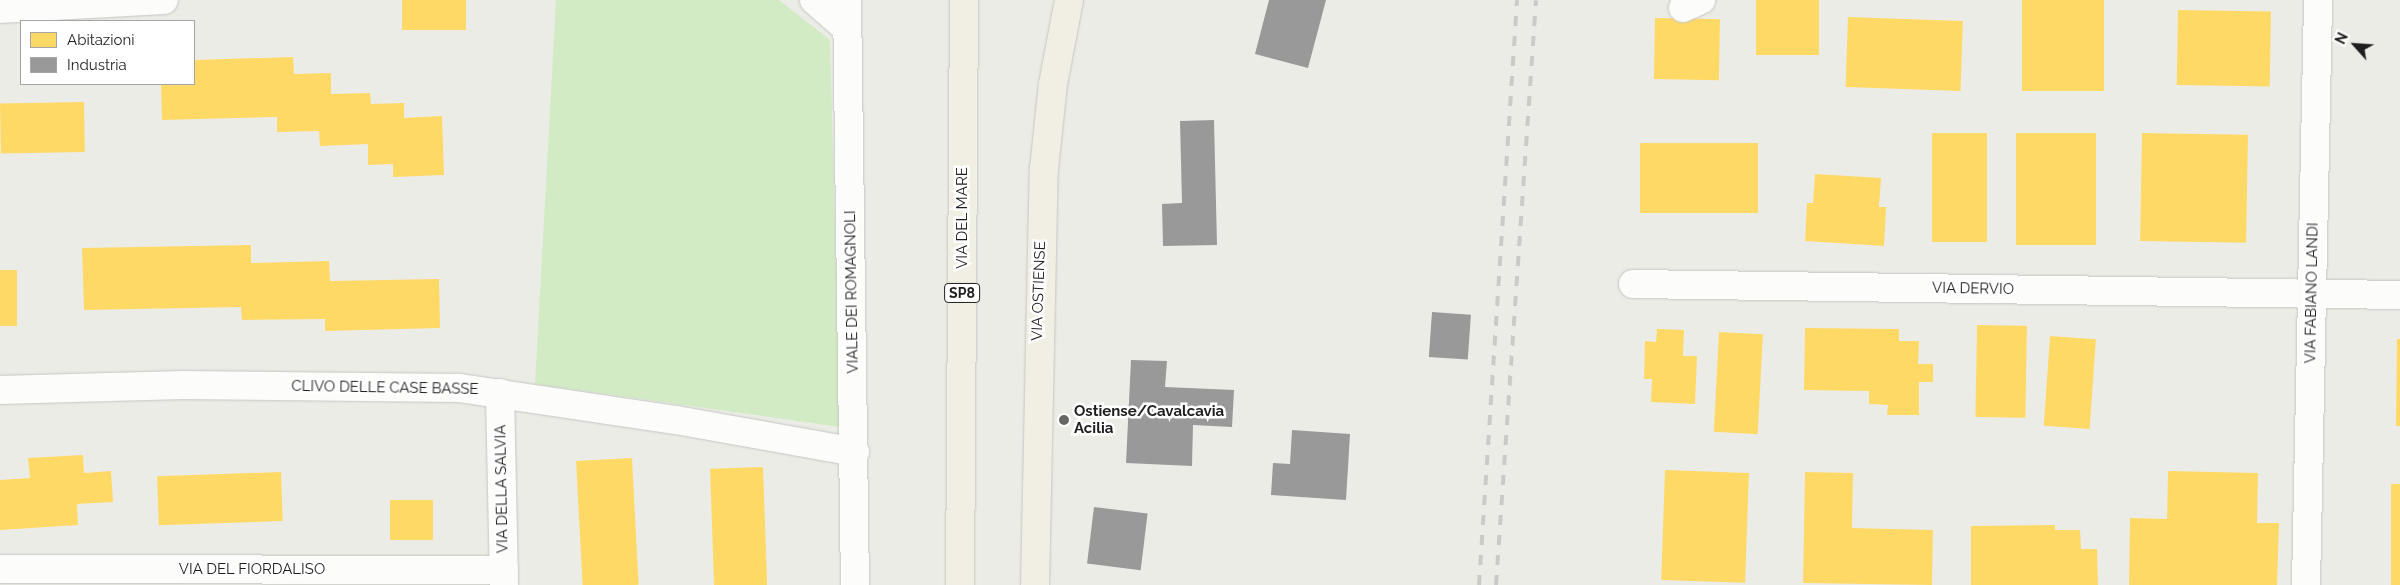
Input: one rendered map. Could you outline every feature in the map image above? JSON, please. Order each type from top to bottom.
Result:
[{"type":"main road","name":"VIA DEL MARE","points":[[960,585],[964,0]]},
{"type":"main road","name":"VIA OSTIENSE","points":[[1035,585],[1044,169],[1052,84],[1069,0]]},
{"type":"street","points":[[0,8],[164,0]]},
{"type":"street","points":[[814,0],[846,28]]},
{"type":"street","name":"VIALE DEI ROMAGNOLI","points":[[846,0],[855,452],[855,585]]},
{"type":"street","name":"VIA FABIANO LANDI","points":[[2306,585],[2318,0]]},
{"type":"street","name":"VIA DERVIO","points":[[1633,284],[2400,295]]},
{"type":"street","name":"CLIVO DELLE CASE BASSE","points":[[0,390],[193,385],[406,386],[500,393],[784,438],[855,452]]},
{"type":"street","name":"VIA DELLA SALVIA","points":[[500,393],[504,577]]},
{"type":"street","name":"VIA DEL FIORDALISO","points":[[0,570],[504,577]]},
{"type":"green space","points":[[556,0],[779,0],[830,40],[840,427],[535,384]]},
{"type":"building: Abitazioni","points":[[402,0],[466,0],[466,30],[402,30]]},
{"type":"building: Abitazioni","points":[[1756,0],[1819,0],[1819,55],[1756,55]]},
{"type":"building: Abitazioni","points":[[2022,0],[2104,0],[2104,91],[2022,91]]},
{"type":"building: Abitazioni","points":[[2178,10],[2271,12],[2270,87],[2177,85]]},
{"type":"building: Abitazioni","points":[[1848,17],[1963,21],[1960,91],[1846,87]]},
{"type":"building: Abitazioni","points":[[1655,18],[1720,19],[1719,80],[1654,79]]},
{"type":"building: Abitazioni","points":[[293,57],[294,74],[331,73],[331,94],[370,93],[371,104],[404,103],[404,118],[442,116],[444,175],[393,177],[393,164],[368,165],[368,144],[320,146],[319,131],[277,132],[277,117],[162,120],[161,85],[195,85],[195,60]]},
{"type":"building: Abitazioni","points":[[84,102],[85,152],[1,153],[0,103]]},
{"type":"building: Abitazioni","points":[[1932,133],[1987,133],[1987,242],[1932,242]]},
{"type":"building: Abitazioni","points":[[2016,133],[2096,133],[2096,245],[2016,245]]},
{"type":"building: Abitazioni","points":[[2142,133],[2248,135],[2246,243],[2140,241]]},
{"type":"building: Abitazioni","points":[[1640,143],[1758,143],[1758,213],[1640,213]]},
{"type":"building: Abitazioni","points":[[1815,174],[1881,178],[1879,207],[1886,207],[1884,246],[1805,241],[1807,203],[1813,203]]},
{"type":"building: Abitazioni","points":[[251,245],[251,263],[329,261],[330,281],[439,279],[440,328],[325,331],[325,319],[242,320],[241,307],[84,310],[82,248]]},
{"type":"building: Abitazioni","points":[[0,270],[17,270],[17,326],[0,326]]},
{"type":"building: Abitazioni","points":[[1977,325],[2027,326],[2025,418],[1975,417]]},
{"type":"building: Abitazioni","points":[[1805,328],[1899,329],[1899,341],[1919,341],[1918,364],[1933,364],[1933,382],[1919,382],[1919,415],[1887,415],[1888,405],[1869,404],[1869,391],[1804,390]]},
{"type":"building: Abitazioni","points":[[1657,329],[1684,330],[1683,356],[1697,356],[1695,404],[1651,402],[1652,379],[1644,379],[1645,341],[1656,342]]},
{"type":"building: Abitazioni","points":[[1719,332],[1763,334],[1758,434],[1714,432]]},
{"type":"building: Abitazioni","points":[[2050,336],[2096,339],[2090,429],[2044,426]]},
{"type":"building: Abitazioni","points":[[2397,339],[2400,339],[2400,426],[2396,426]]},
{"type":"building: Abitazioni","points":[[83,455],[84,473],[111,471],[113,502],[77,504],[78,525],[0,530],[0,480],[30,478],[28,458]]},
{"type":"building: Abitazioni","points":[[632,458],[639,585],[583,585],[576,461]]},
{"type":"building: Abitazioni","points":[[763,467],[767,585],[714,585],[710,469]]},
{"type":"building: Abitazioni","points":[[1665,470],[1749,473],[1745,583],[1661,580]]},
{"type":"building: Abitazioni","points":[[2168,471],[2258,473],[2257,523],[2279,523],[2277,585],[2129,585],[2130,518],[2167,519]]},
{"type":"building: Abitazioni","points":[[281,472],[283,521],[159,525],[157,476]]},
{"type":"building: Abitazioni","points":[[1805,472],[1853,473],[1852,528],[1933,530],[1932,585],[1803,583]]},
{"type":"building: Abitazioni","points":[[2391,484],[2400,484],[2400,585],[2391,585]]},
{"type":"building: Abitazioni","points":[[390,500],[433,500],[433,540],[390,540]]},
{"type":"building: Abitazioni","points":[[2055,525],[2055,530],[2080,530],[2081,549],[2097,549],[2098,585],[1971,585],[1971,526]]},
{"type":"building: Industria","points":[[1269,0],[1326,0],[1308,68],[1255,54]]},
{"type":"building: Industria","points":[[1214,120],[1217,245],[1163,246],[1162,204],[1182,203],[1180,121]]},
{"type":"building: Industria","points":[[1432,312],[1471,315],[1468,360],[1429,357]]},
{"type":"building: Industria","points":[[1131,360],[1167,361],[1165,387],[1234,390],[1232,427],[1193,425],[1192,466],[1126,463]]},
{"type":"building: Industria","points":[[1292,430],[1350,434],[1346,500],[1271,495],[1273,463],[1290,464]]},
{"type":"building: Industria","points":[[1094,507],[1148,514],[1141,570],[1087,564]]},
{"type":"railway","points":[[1479,585],[1517,0]]},
{"type":"railway","points":[[1496,585],[1536,0]]},
{"type":"place","name":"Ostiense/Cavalcavia Acilia","points":[[1064,420]]}]
